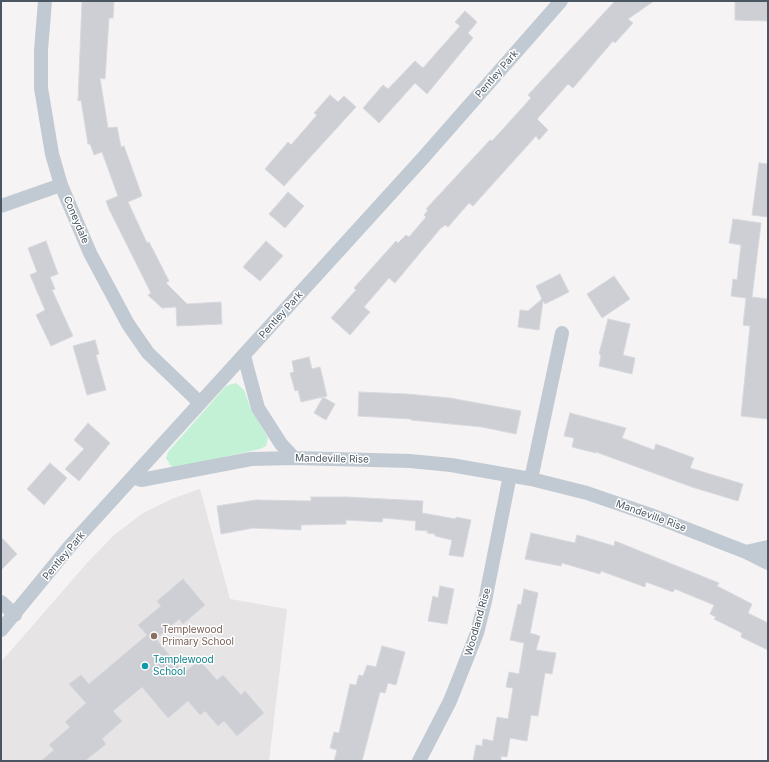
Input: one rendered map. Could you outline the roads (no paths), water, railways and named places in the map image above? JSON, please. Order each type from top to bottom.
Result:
[{"type":"street","name":"Coneydale","points":[[45,1],[41,50],[41,88],[52,154],[60,185],[90,253],[128,324],[148,353],[200,403]]},
{"type":"street","name":"Pentley Park","points":[[1,630],[15,615],[70,546],[244,356],[561,1]]},
{"type":"street","points":[[1,206],[60,185]]},
{"type":"street","points":[[531,479],[562,333]]},
{"type":"street","points":[[244,356],[258,408],[281,444],[294,458]]},
{"type":"street","name":"Mandeville Rise","points":[[134,477],[141,480],[251,459],[294,458],[410,461],[451,465],[531,479],[587,493],[651,515],[746,552],[768,563]]},
{"type":"street","name":"Woodland Rise","points":[[419,761],[450,701],[477,632],[485,601],[510,475]]},
{"type":"street","points":[[746,552],[768,547]]},
{"type":"street","points":[[1,602],[15,615]]},
{"type":"place","name":"Templewood Primary School","points":[[154,636]]},
{"type":"place","name":"Templewood School","points":[[145,666]]}]
